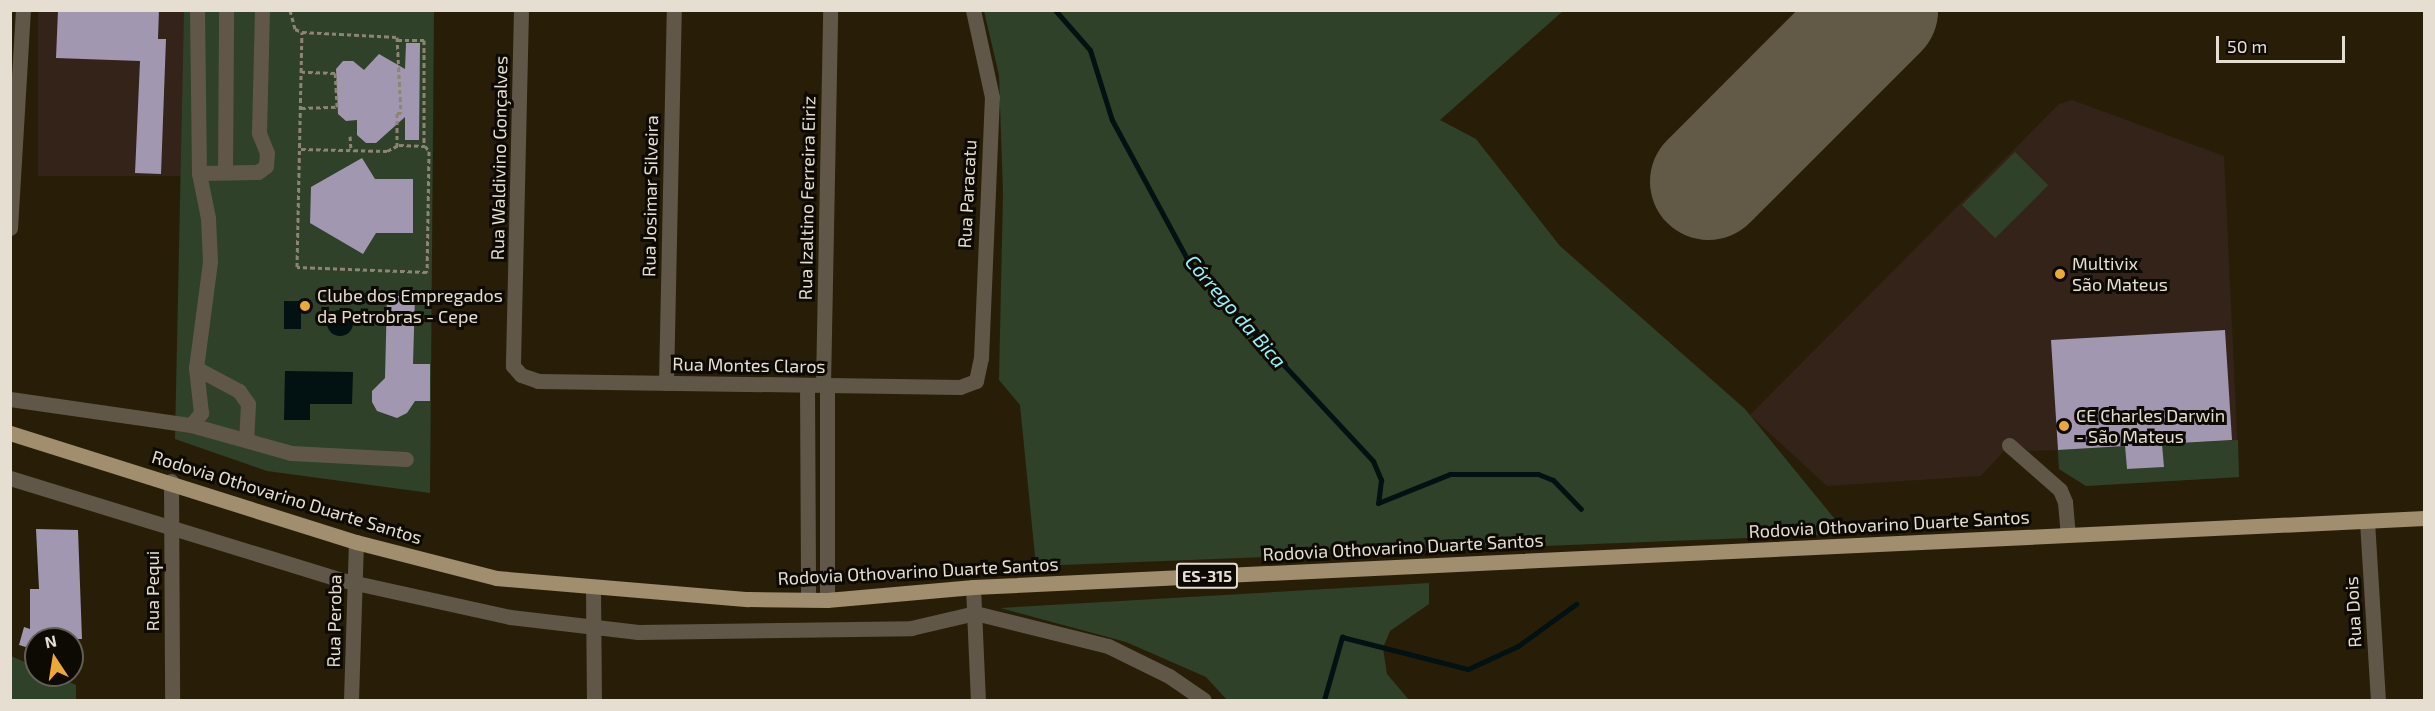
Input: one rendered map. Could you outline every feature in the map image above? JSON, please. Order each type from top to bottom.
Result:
[{"type":"main road","name":"Rodovia Othovarino Duarte Santos","points":[[10,433],[171,481],[356,542],[496,578],[593,589],[827,600],[973,587],[2424,518]]},
{"type":"street","points":[[10,228],[23,10]]},
{"type":"street","points":[[190,425],[201,413],[196,368],[210,261],[208,218],[199,172],[197,10]]},
{"type":"street","points":[[225,171],[226,10]]},
{"type":"street","points":[[199,172],[258,172],[266,166],[267,153],[259,133],[262,10]]},
{"type":"street","name":"Rua Waldivino Gonçalves","points":[[521,10],[513,366],[521,375]]},
{"type":"street","name":"Rua Josimar Silveira","points":[[666,383],[674,10]]},
{"type":"street","name":"Rua Izaltino Ferreira Eiriz","points":[[819,385],[830,10]]},
{"type":"street","name":"Rua Paracatu","points":[[973,10],[992,97],[981,358],[976,381]]},
{"type":"street","points":[[196,368],[239,391],[248,404],[246,438]]},
{"type":"street","name":"Rua Montes Claros","points":[[521,375],[538,381],[960,387],[976,381]]},
{"type":"street","points":[[808,599],[819,385]]},
{"type":"street","points":[[819,385],[827,600]]},
{"type":"street","points":[[10,399],[190,425],[246,438],[291,453],[406,459]]},
{"type":"street","points":[[2009,445],[2060,489],[2065,502],[2068,535]]},
{"type":"street","points":[[10,478],[354,583],[510,617],[638,632],[911,628],[975,613],[1108,646],[1169,676],[1204,700]]},
{"type":"street","name":"Rua Pequi","points":[[171,481],[172,700]]},
{"type":"street","name":"Rua Dois","points":[[2367,521],[2378,700]]},
{"type":"street","name":"Rua Peroba","points":[[351,700],[356,542]]},
{"type":"street","points":[[973,587],[978,700]]},
{"type":"street","points":[[593,589],[594,700]]},
{"type":"path","points":[[290,10],[295,28],[302,32],[392,34],[397,40],[401,113],[398,113],[397,146]]},
{"type":"path","points":[[302,32],[297,267],[427,272],[429,151],[424,145],[424,40],[397,40]]},
{"type":"path","points":[[301,108],[337,107],[335,73],[302,72]]},
{"type":"path","points":[[350,136],[351,150]]},
{"type":"path","points":[[301,149],[387,151],[397,146],[424,145]]},
{"type":"shaded area","points":[[38,11],[184,11],[184,176],[38,176]]},
{"type":"shaded area","name":"Multivix São Mateus","points":[[2072,100],[2224,156],[2239,477],[2086,486],[2059,469],[2057,450],[2029,451],[2014,440],[1981,476],[1827,486],[1750,415],[2059,104]]},
{"type":"shaded area","points":[[284,301],[301,301],[301,329],[284,329]]},
{"type":"shaded area","points":[[340,310],[349,314],[353,323],[349,332],[340,336],[331,332],[327,323],[331,314]]},
{"type":"shaded area","points":[[285,371],[353,372],[352,404],[310,404],[310,420],[284,420]]},
{"type":"green space","name":"Clube dos Empregados da Petrobras - Cepe","points":[[184,11],[434,11],[430,493],[267,471],[175,439]]},
{"type":"green space","points":[[984,11],[1563,11],[1440,120],[1476,139],[1560,246],[1745,409],[1847,534],[1036,566],[1020,405],[999,380],[1003,193],[999,75]]},
{"type":"green space","points":[[2015,152],[2048,185],[1995,238],[1962,205]]},
{"type":"green space","points":[[2238,440],[2239,477],[2086,486],[2059,469],[2058,450],[2125,446],[2127,469],[2163,467],[2162,444]]},
{"type":"green space","points":[[1429,583],[1429,604],[1390,631],[1383,648],[1387,674],[1409,700],[1227,700],[1206,677],[1126,642],[1000,608]]},
{"type":"green space","points":[[11,656],[24,662],[24,687],[76,687],[76,700],[11,700]]},
{"type":"building","points":[[58,10],[159,10],[158,39],[166,39],[161,174],[135,173],[140,61],[56,58]]},
{"type":"building","points":[[406,43],[420,43],[419,140],[405,140],[405,117],[376,143],[366,143],[357,135],[357,120],[346,121],[338,114],[336,69],[343,61],[353,61],[364,70],[379,54],[405,69]]},
{"type":"building","points":[[362,158],[375,179],[413,179],[413,233],[376,233],[363,254],[310,223],[311,187]]},
{"type":"building","points":[[387,296],[415,296],[413,364],[430,364],[430,401],[415,401],[407,413],[397,418],[377,411],[372,402],[372,391],[385,378]]},
{"type":"building","points":[[2225,330],[2232,440],[2162,444],[2164,467],[2127,469],[2125,446],[2058,450],[2051,340]]},
{"type":"building","points":[[36,529],[78,530],[82,627],[30,627],[30,589],[39,589]]},
{"type":"building","points":[[24,627],[24,646],[19,645]]},
{"type":"waterway","name":"Córrego da Bica","points":[[1055,10],[1090,50],[1112,120],[1190,264],[1373,461],[1381,480],[1378,503],[1450,474],[1538,474],[1553,480],[1581,509]]},
{"type":"waterway","points":[[1324,700],[1342,637],[1468,669],[1518,646],[1576,604]]},
{"type":"runway","points":[[1708,181],[1879,10]]},
{"type":"place","name":"Multivix São Mateus","points":[[2060,274]]},
{"type":"place","name":"Clube dos Empregados da Petrobras - Cepe","points":[[305,306]]},
{"type":"place","name":"CE Charles Darwin - São Mateus","points":[[2064,426]]}]
